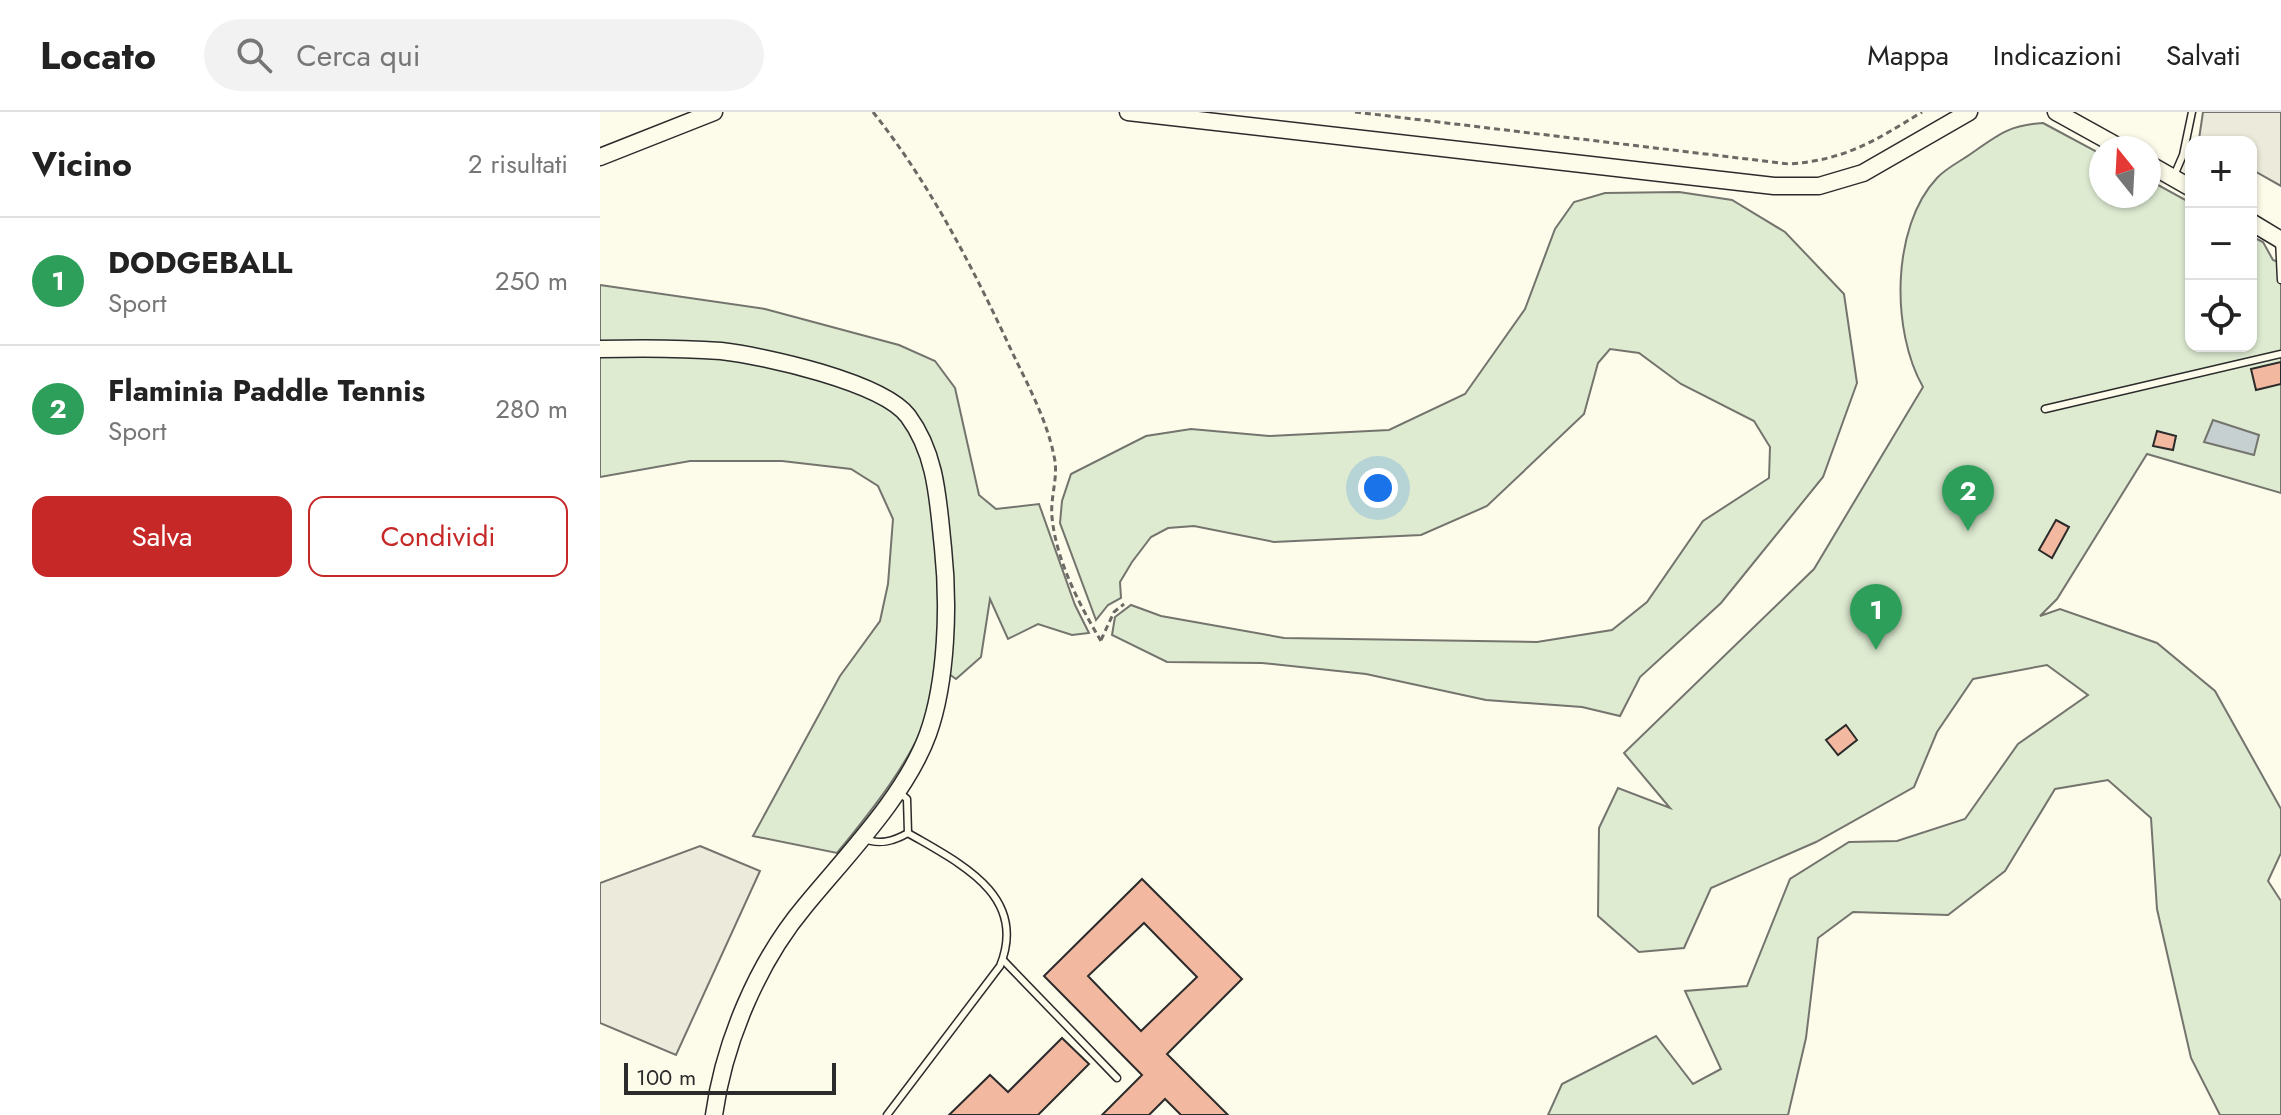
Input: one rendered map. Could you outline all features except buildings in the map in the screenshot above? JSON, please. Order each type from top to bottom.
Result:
[{"type":"street","points":[[600,157],[714,112]]},
{"type":"street","points":[[1128,112],[1774,186],[1819,186],[1852,177],[1890,160],[1969,112]]},
{"type":"street","points":[[2056,112],[2099,136]]},
{"type":"street","points":[[2161,171],[2185,185]]},
{"type":"street","points":[[2257,226],[2280,239]]},
{"type":"street","points":[[600,349],[725,352],[792,366],[867,390],[906,414],[926,449],[936,481],[945,565],[942,671],[939,701],[928,734],[863,838],[805,906],[771,954],[727,1059],[714,1115]]},
{"type":"lane","points":[[2173,178],[2183,155],[2192,112]]},
{"type":"lane","points":[[2280,239],[2281,280]]},
{"type":"lane","points":[[2045,409],[2281,354]]},
{"type":"lane","points":[[896,789],[907,799],[908,833]]},
{"type":"lane","points":[[863,838],[885,842],[908,833]]},
{"type":"lane","points":[[887,1115],[1003,960],[1008,947],[993,891],[980,876],[908,833]]},
{"type":"lane","points":[[1003,960],[1117,1078]]},
{"type":"path","points":[[873,112],[916,167],[995,316],[1038,408],[1054,456],[1052,518],[1058,545],[1076,596],[1101,641],[1114,612],[1124,604]]},
{"type":"path","points":[[1355,112],[1789,164],[1823,162],[1861,149],[1922,112]]},
{"type":"green space","points":[[2043,123],[2089,148],[2089,208],[2161,208],[2161,187],[2185,200],[2185,352],[2257,352],[2257,239],[2263,242],[2273,260],[2281,263],[2281,493],[2147,454],[2057,599],[2040,616],[2060,609],[2157,643],[2215,691],[2281,809],[2281,853],[2268,881],[2281,901],[2281,1115],[2220,1115],[2191,1058],[2157,909],[2151,818],[2108,780],[2055,789],[2005,871],[1948,915],[1853,912],[1818,938],[1806,1038],[1788,1115],[1548,1115],[1562,1084],[1656,1036],[1693,1084],[1721,1069],[1685,991],[1747,986],[1790,879],[1849,842],[1897,841],[1965,819],[2018,744],[2088,695],[2047,665],[1973,679],[1937,732],[1914,787],[1816,842],[1711,888],[1684,948],[1639,952],[1598,916],[1599,828],[1618,788],[1670,808],[1624,753],[1814,569],[1923,387],[1905,338],[1901,309],[1904,251],[1911,223],[1922,199],[1937,178],[1949,168],[1998,136],[2022,126]]},
{"type":"green space","points":[[1679,192],[1732,200],[1785,232],[1844,294],[1857,383],[1823,477],[1721,603],[1640,677],[1620,716],[1582,707],[1486,700],[1366,674],[1262,663],[1167,662],[1112,635],[1115,617],[1131,605],[1161,616],[1284,638],[1537,642],[1612,630],[1647,602],[1703,521],[1769,478],[1770,447],[1754,421],[1681,384],[1639,353],[1610,349],[1598,363],[1584,414],[1487,506],[1421,535],[1274,542],[1194,526],[1168,528],[1151,537],[1120,582],[1121,598],[1108,605],[1096,620],[1060,523],[1062,501],[1071,474],[1146,436],[1191,429],[1269,436],[1389,430],[1465,394],[1525,309],[1555,229],[1574,202],[1605,193]]},
{"type":"green space","points":[[600,285],[765,309],[899,345],[935,361],[955,388],[979,495],[996,509],[1039,504],[1075,605],[1089,633],[1072,635],[1038,624],[1008,639],[990,599],[981,657],[956,679],[935,664],[930,707],[914,745],[890,784],[837,853],[753,836],[840,676],[880,621],[888,584],[893,519],[878,486],[851,469],[782,461],[690,461],[600,477]]},
{"type":"shaded area","points":[[2203,112],[2281,112],[2281,186],[2257,172],[2257,136],[2199,136]]},
{"type":"shaded area","points":[[2213,420],[2259,435],[2254,455],[2204,442]]},
{"type":"shaded area","points":[[700,846],[760,871],[676,1055],[600,1023],[600,883]]},
{"type":"place","name":"Flaminia Paddle Tennis","points":[[1968,531]]},
{"type":"place","name":"DODGEBALL","points":[[1876,650]]}]
